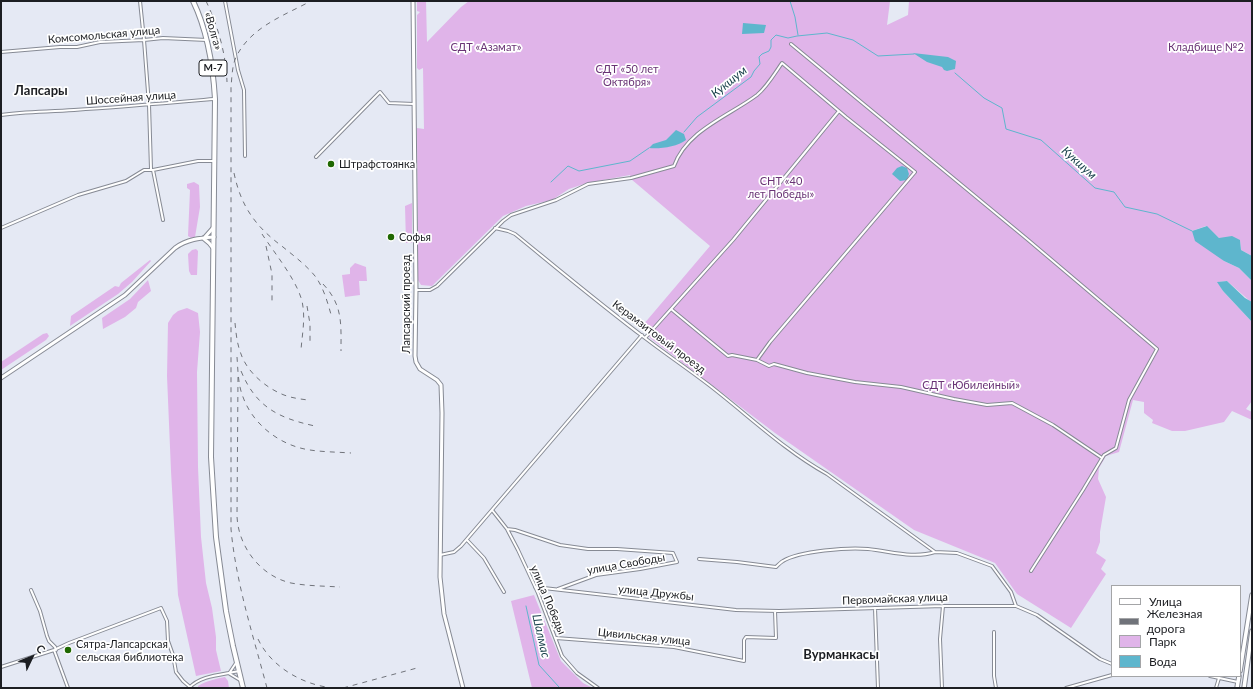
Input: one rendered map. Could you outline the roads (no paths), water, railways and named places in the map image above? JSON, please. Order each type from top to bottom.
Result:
[{"type":"highway","name":"«Волга»","points":[[193,1],[200,14],[208,40],[213,68],[215,99],[212,450],[216,537],[225,604],[243,688]]},
{"type":"main road","points":[[1241,665],[1252,595]]},
{"type":"main road","points":[[1244,688],[1252,631]]},
{"type":"main road","points":[[1245,639],[1251,640]]},
{"type":"main road","points":[[1237,688],[1239,677]]},
{"type":"street","points":[[140,1],[149,105],[152,169],[164,220]]},
{"type":"street","points":[[225,1],[238,70],[244,90],[245,156]]},
{"type":"street","name":"Лапсарский проезд","points":[[413,1],[416,362],[420,369],[437,380],[441,385],[440,577],[444,614],[463,688]]},
{"type":"street","name":"Комсомольская улица","points":[[1,52],[60,46],[77,47],[100,42],[163,38],[208,40]]},
{"type":"street","points":[[790,44],[1157,349],[1130,400],[1116,448],[1104,455],[1031,571]]},
{"type":"street","points":[[416,290],[430,290],[437,286],[495,228],[511,215],[556,200],[588,184],[631,178],[674,166],[678,156],[696,136],[758,94],[782,63],[915,172],[770,342],[757,360]]},
{"type":"street","points":[[316,158],[380,92],[389,103],[414,104]]},
{"type":"street","name":"Шоссейная улица","points":[[1,115],[29,111],[66,111],[215,99]]},
{"type":"street","points":[[645,338],[768,198],[839,111]]},
{"type":"street","points":[[1,228],[78,195],[126,181],[138,172],[198,161],[215,161]]},
{"type":"street","points":[[203,238],[209,234],[214,227]]},
{"type":"street","name":"Керамзитовый проезд","points":[[495,228],[515,234],[645,338],[710,386],[811,465],[827,474],[935,552]]},
{"type":"street","points":[[1,378],[125,295],[175,248],[186,242],[214,237]]},
{"type":"street","points":[[203,238],[214,250]]},
{"type":"street","points":[[672,309],[728,356],[732,355],[757,360],[769,366],[774,364],[807,373],[855,382],[902,387],[987,405],[1012,403],[1053,425],[1102,458]]},
{"type":"street","points":[[440,555],[454,552],[467,540],[642,335]]},
{"type":"street","name":"улица Победы","points":[[492,510],[507,529],[536,587],[562,656],[577,673],[598,688]]},
{"type":"street","name":"улица Свободы","points":[[507,529],[515,530],[560,544],[588,549],[617,549],[673,553],[677,562],[596,575],[556,589]]},
{"type":"street","points":[[467,540],[484,558],[504,592]]},
{"type":"street","points":[[699,559],[776,567],[783,561],[794,557],[833,549],[866,549],[925,556],[935,552],[957,553],[992,566],[1011,592],[1016,606],[1037,615],[1100,659],[1111,664]]},
{"type":"street","name":"улица Дружбы","points":[[536,587],[635,600],[736,610],[775,611]]},
{"type":"street","points":[[31,590],[40,611],[49,641],[55,647],[68,688]]},
{"type":"street","points":[[942,688],[940,640],[943,606]]},
{"type":"street","name":"Первомайская улица","points":[[775,611],[943,606],[1016,606]]},
{"type":"street","points":[[1,667],[55,650],[69,643],[160,608],[167,621],[168,641],[173,655],[176,672],[182,681],[189,687],[205,678],[239,671]]},
{"type":"street","points":[[875,608],[878,688]]},
{"type":"street","name":"Цивильская улица","points":[[556,638],[674,647],[744,660],[744,640],[746,637],[776,638],[775,611]]},
{"type":"street","points":[[994,632],[994,676],[996,688]]},
{"type":"street","points":[[229,673],[235,666],[236,661]]},
{"type":"street","points":[[229,673],[238,677],[242,681]]},
{"type":"street","points":[[1066,688],[1111,675]]},
{"type":"street","points":[[1214,677],[1238,682]]},
{"type":"street","points":[[1216,688],[1219,678]]},
{"type":"water","points":[[743,23],[766,25],[764,33],[742,34]]},
{"type":"water","points":[[913,53],[948,57],[956,61],[955,69],[947,71],[944,70],[942,67],[927,62]]},
{"type":"water","points":[[676,130],[684,134],[686,140],[668,147],[649,148],[653,144],[666,140]]},
{"type":"water","points":[[902,166],[907,168],[909,174],[907,180],[900,181],[892,174],[897,168]]},
{"type":"water","points":[[1207,226],[1219,238],[1232,236],[1240,240],[1241,250],[1252,256],[1252,281],[1239,268],[1224,261],[1195,241],[1192,231]]},
{"type":"water","points":[[1227,281],[1245,298],[1252,302],[1252,322],[1223,291],[1217,282]]},
{"type":"waterway","points":[[790,1],[795,17],[798,35]]},
{"type":"waterway","name":"Кукшум","points":[[684,132],[697,117],[751,77],[760,64],[759,57],[769,51],[771,47],[771,40],[776,35],[788,38],[827,33],[853,40],[878,56],[914,54]]},
{"type":"waterway","name":"Кукшум","points":[[955,73],[984,98],[1002,108],[1006,129],[1041,140],[1095,188],[1114,192],[1125,207],[1157,214],[1192,231]]},
{"type":"waterway","points":[[551,182],[568,166],[579,171],[630,161],[649,148]]},
{"type":"waterway","name":"Шалмас","points":[[526,606],[539,665],[559,687]]},
{"type":"railway","points":[[206,1],[221,40],[227,82]]},
{"type":"railway","points":[[267,688],[241,589],[233,549],[231,529],[231,87],[236,57],[250,38],[269,23],[311,1]]},
{"type":"railway","points":[[234,173],[245,206],[257,224],[308,268],[315,276],[323,291],[332,318]]},
{"type":"railway","points":[[262,234],[298,289],[303,307],[304,318],[301,350]]},
{"type":"railway","points":[[266,246],[272,274],[272,304]]},
{"type":"railway","points":[[323,284],[330,292],[340,315],[341,351]]},
{"type":"railway","points":[[307,306],[310,324],[310,342]]},
{"type":"railway","points":[[235,323],[240,350],[244,361],[252,373],[264,384],[277,392],[290,397],[308,400]]},
{"type":"railway","points":[[237,357],[239,382],[243,397],[254,417],[269,432],[279,439],[299,448],[351,453]]},
{"type":"railway","points":[[241,371],[254,394],[270,409],[279,415],[315,426]]},
{"type":"railway","points":[[238,377],[237,516],[238,527],[246,549],[261,567],[280,579],[297,584],[340,587]]},
{"type":"railway","points":[[258,639],[271,658],[289,673],[310,683],[333,688]]},
{"type":"railway","points":[[343,688],[417,668]]},
{"type":"place","name":"Штрафстоянка","points":[[331,164]]},
{"type":"place","name":"Софья","points":[[391,237]]},
{"type":"place","name":"Сятра-Лапсарская сельская библиотека","points":[[68,650]]},
{"type":"district","name":"Лапсары","points":[[41,91]]},
{"type":"district","name":"Вурманкасы","points":[[841,655]]},
{"type":"park label","name":"СДТ «Азамат»","points":[[486,47]]},
{"type":"park label","name":"Кладбище №2","points":[[1206,47]]},
{"type":"park label","name":"СДТ «50 лет Октября»","points":[[627,75]]},
{"type":"park label","name":"СНТ «40 лет Победы»","points":[[781,187]]},
{"type":"park label","name":"СДТ «Юбилейный»","points":[[971,385]]}]
